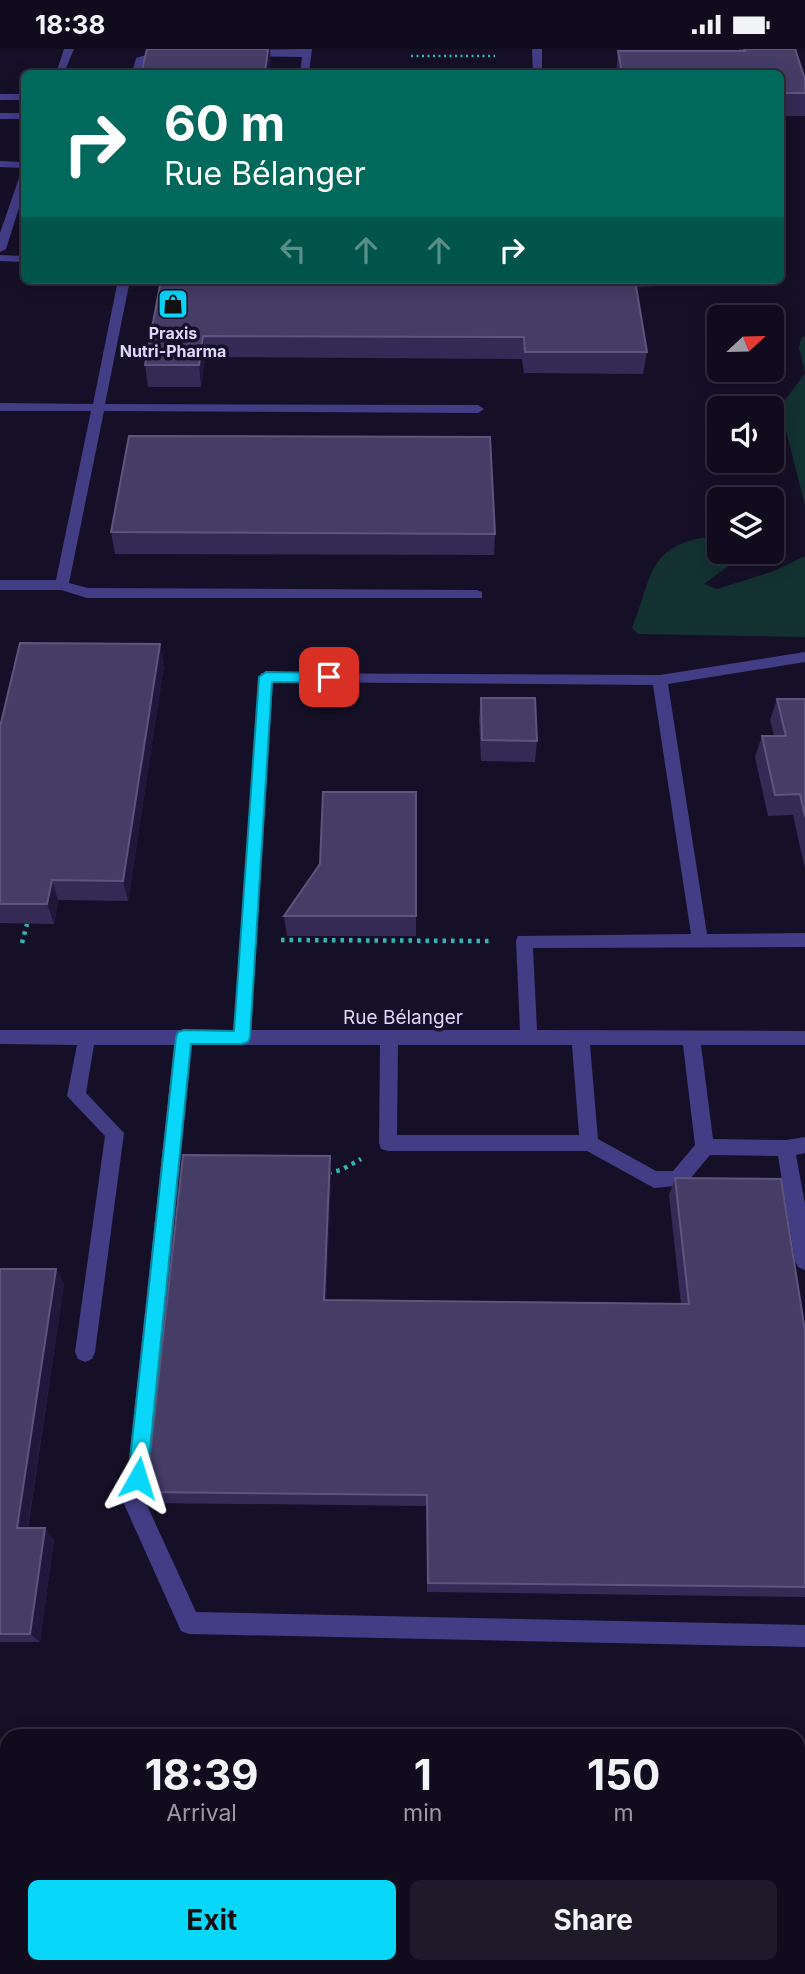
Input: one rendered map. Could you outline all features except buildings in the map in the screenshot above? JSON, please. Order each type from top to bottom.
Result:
[{"type":"street","points":[[61,70],[69,49]]},
{"type":"street","points":[[537,49],[538,70]]},
{"type":"street","points":[[235,53],[307,51],[305,70]]},
{"type":"street","points":[[137,70],[139,60],[162,53],[174,53]]},
{"type":"street","points":[[0,97],[21,97]]},
{"type":"street","points":[[0,116],[21,116]]},
{"type":"street","points":[[0,164],[21,165]]},
{"type":"street","points":[[0,249],[19,210]]},
{"type":"street","points":[[0,258],[21,259]]},
{"type":"street","points":[[62,585],[123,284]]},
{"type":"street","points":[[0,407],[478,409]]},
{"type":"street","points":[[0,585],[62,585],[87,593],[477,595]]},
{"type":"street","points":[[242,1037],[266,677],[660,680],[805,657]]},
{"type":"street","points":[[660,680],[700,940]]},
{"type":"street","points":[[529,1038],[524,941],[805,940]]},
{"type":"street","name":"Rue Bélanger","points":[[0,1037],[805,1038]]},
{"type":"street","points":[[85,1352],[115,1133],[76,1096],[87,1037]]},
{"type":"street","points":[[184,1037],[135,1503],[189,1623],[805,1636]]},
{"type":"street","points":[[389,1038],[388,1143],[589,1143],[654,1180],[678,1179],[705,1147],[691,1038]]},
{"type":"street","points":[[580,1038],[589,1143]]},
{"type":"street","points":[[705,1147],[795,1147],[805,1261]]},
{"type":"path","points":[[411,56],[495,57]]},
{"type":"path","points":[[22,943],[27,924]]},
{"type":"path","points":[[302,936],[301,940],[524,941]]},
{"type":"path","points":[[319,1173],[341,1170]]},
{"type":"green space","points":[[805,336],[805,373],[799,348],[801,338]]},
{"type":"green space","points":[[805,373],[805,505],[784,423],[784,402]]},
{"type":"green space","points":[[707,537],[707,564],[731,564],[704,584],[717,589],[774,571],[805,556],[805,637],[638,634],[632,628],[657,563],[678,545]]},
{"type":"place","name":"Praxis Nutri-Pharma","points":[[173,304]]},
{"type":"route","points":[[138,1478],[184,1037],[242,1037],[266,677],[329,677]]}]
